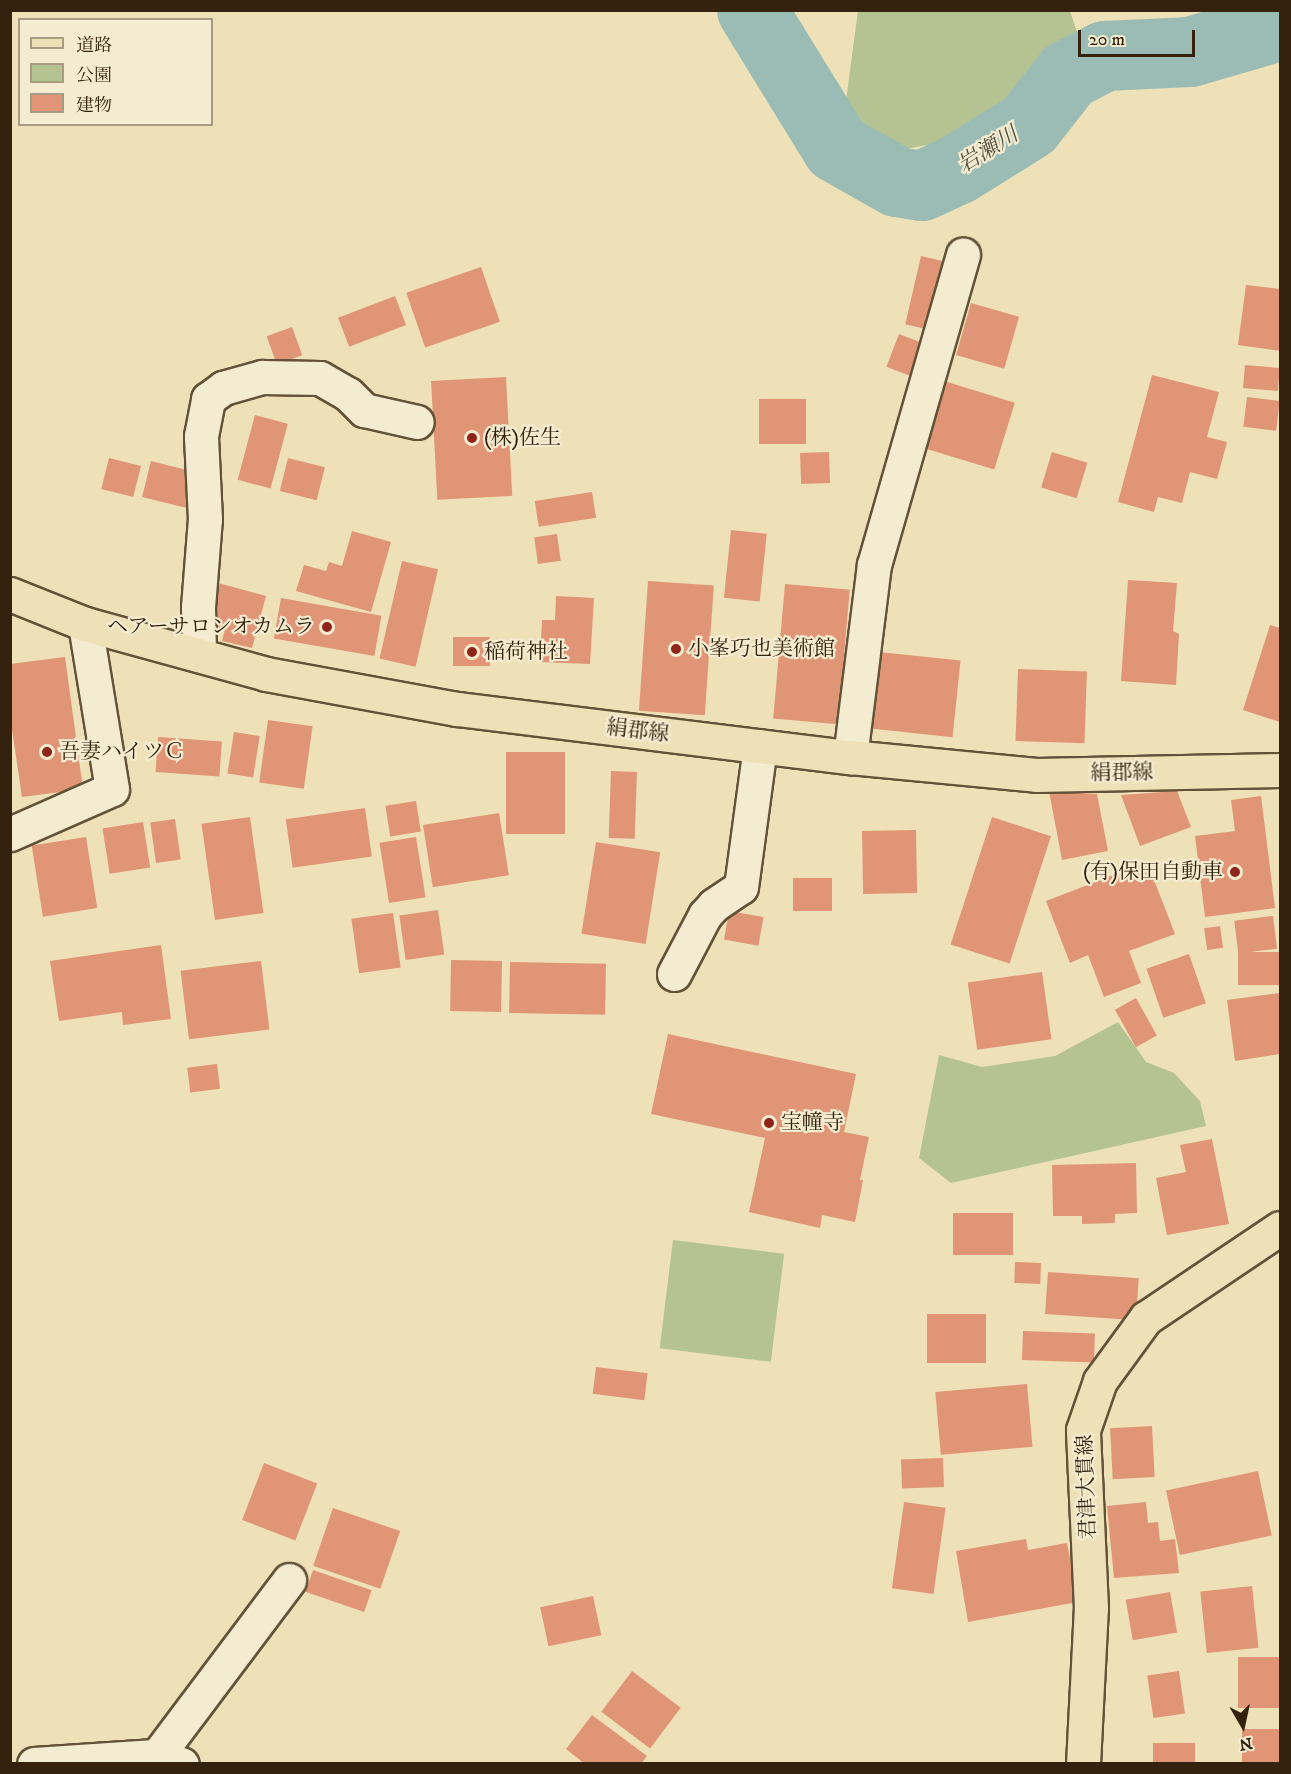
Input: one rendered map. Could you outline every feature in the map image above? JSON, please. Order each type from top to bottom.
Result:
[{"type":"main road","name":"絹郡線","points":[[10,594],[85,624],[266,674],[457,709],[849,757],[1035,775],[1281,770]]},
{"type":"main road","name":"君津大貫線","points":[[1083,1764],[1091,1608],[1083,1430],[1100,1381],[1146,1318],[1281,1228]]},
{"type":"street","points":[[849,757],[874,565],[963,254]]},
{"type":"street","points":[[199,655],[198,607],[205,519],[201,436],[208,399],[223,388],[262,377],[320,378],[348,394],[364,410],[417,422]]},
{"type":"street","points":[[10,834],[111,789],[85,624]]},
{"type":"street","points":[[674,974],[705,915],[714,905],[741,887],[760,746]]},
{"type":"street","points":[[34,1764],[163,1761],[289,1580]]},
{"type":"green space","points":[[858,11],[1070,11],[1079,38],[957,139],[901,150],[847,137],[845,108]]},
{"type":"green space","points":[[1118,1022],[1146,1062],[1174,1073],[1200,1101],[1206,1126],[951,1183],[919,1158],[939,1055],[982,1067],[1055,1056]]},
{"type":"green space","points":[[673,1240],[784,1254],[771,1362],[660,1348]]},
{"type":"building","points":[[921,256],[943,261],[928,329],[905,324]]},
{"type":"building","points":[[481,267],[500,322],[425,348],[406,293]]},
{"type":"building","points":[[1246,285],[1280,289],[1280,351],[1238,345]]},
{"type":"building","points":[[395,296],[406,325],[349,347],[338,318]]},
{"type":"building","points":[[971,303],[1019,317],[1004,369],[956,355]]},
{"type":"building","points":[[292,327],[302,355],[277,364],[267,336]]},
{"type":"building","points":[[899,334],[922,343],[910,376],[886,367]]},
{"type":"building","points":[[1245,365],[1280,368],[1278,391],[1243,388]]},
{"type":"building","points":[[1152,375],[1219,392],[1207,437],[1227,442],[1217,479],[1190,472],[1182,503],[1158,497],[1154,512],[1118,502]]},
{"type":"building","name":"(株)佐生","points":[[506,377],[512,496],[437,500],[431,381]]},
{"type":"building","points":[[944,381],[1015,403],[994,470],[924,448]]},
{"type":"building","points":[[1247,397],[1280,401],[1276,431],[1243,427]]},
{"type":"building","points":[[759,399],[806,399],[806,444],[759,444]]},
{"type":"building","points":[[255,415],[288,424],[271,489],[238,480]]},
{"type":"building","points":[[829,452],[830,483],[801,484],[800,453]]},
{"type":"building","points":[[1052,452],[1087,463],[1077,498],[1041,487]]},
{"type":"building","points":[[109,458],[141,466],[133,497],[101,489]]},
{"type":"building","points":[[288,458],[325,467],[317,500],[280,491]]},
{"type":"building","points":[[151,461],[196,472],[187,508],[142,497]]},
{"type":"building","points":[[592,492],[596,518],[539,527],[535,501]]},
{"type":"building","points":[[731,530],[767,534],[760,601],[724,598]]},
{"type":"building","points":[[352,531],[391,542],[371,612],[296,591],[304,565],[326,571],[329,562],[342,566]]},
{"type":"building","points":[[557,534],[561,561],[538,564],[534,537]]},
{"type":"building","points":[[402,561],[438,569],[416,667],[380,658]]},
{"type":"building","points":[[1128,580],[1177,583],[1173,631],[1179,634],[1176,685],[1121,681]]},
{"type":"building","name":"小峯巧也美術館","points":[[648,581],[714,586],[705,715],[639,711]]},
{"type":"building","points":[[218,583],[266,596],[252,648],[222,641],[225,629],[207,624]]},
{"type":"building","points":[[785,584],[850,590],[838,724],[773,718]]},
{"type":"building","points":[[556,596],[594,598],[590,664],[540,662],[542,620],[555,620]]},
{"type":"building","name":"ヘアーサロンオカムラ","points":[[281,598],[381,616],[374,656],[274,638]]},
{"type":"building","points":[[1270,625],[1280,628],[1280,722],[1243,710]]},
{"type":"building","name":"稲荷神社","points":[[453,637],[490,637],[490,666],[453,666]]},
{"type":"building","points":[[879,652],[961,661],[953,737],[871,729]]},
{"type":"building","name":"吾妻ハイツＣ","points":[[65,657],[83,789],[22,797],[10,716],[10,664]]},
{"type":"building","points":[[1018,669],[1087,671],[1084,743],[1015,741]]},
{"type":"building","points":[[268,720],[313,726],[304,789],[259,782]]},
{"type":"building","points":[[234,732],[260,736],[253,778],[227,773]]},
{"type":"building","points":[[158,737],[222,741],[219,776],[156,772]]},
{"type":"building","points":[[506,752],[565,752],[565,834],[506,834]]},
{"type":"building","points":[[611,771],[637,772],[635,839],[609,838]]},
{"type":"building","points":[[1049,791],[1097,794],[1108,851],[1062,860]]},
{"type":"building","points":[[1177,791],[1191,827],[1140,846],[1121,795]]},
{"type":"building","name":"(有)保田自動車","points":[[1261,796],[1275,908],[1205,917],[1195,836],[1235,831],[1231,800]]},
{"type":"building","points":[[416,801],[421,832],[390,836],[385,806]]},
{"type":"building","points":[[365,808],[372,857],[293,868],[286,819]]},
{"type":"building","points":[[499,813],[509,875],[433,887],[423,825]]},
{"type":"building","points":[[250,817],[263,913],[215,920],[201,824]]},
{"type":"building","points":[[992,817],[1051,836],[1010,964],[951,944]]},
{"type":"building","points":[[175,819],[181,860],[156,863],[150,822]]},
{"type":"building","points":[[143,822],[150,867],[110,874],[103,828]]},
{"type":"building","points":[[916,830],[917,893],[863,894],[862,831]]},
{"type":"building","points":[[86,837],[97,908],[43,917],[32,846]]},
{"type":"building","points":[[416,837],[426,897],[389,903],[379,843]]},
{"type":"building","points":[[596,842],[660,852],[646,944],[581,934]]},
{"type":"building","points":[[1147,862],[1175,934],[1129,951],[1141,983],[1104,997],[1088,955],[1070,963],[1046,901]]},
{"type":"building","points":[[793,878],[832,878],[832,911],[793,911]]},
{"type":"building","points":[[438,910],[444,955],[406,960],[399,915]]},
{"type":"building","points":[[729,911],[763,917],[758,946],[724,940]]},
{"type":"building","points":[[393,913],[401,967],[359,973],[351,919]]},
{"type":"building","points":[[1273,916],[1277,949],[1238,954],[1234,921]]},
{"type":"building","points":[[1220,926],[1223,948],[1207,950],[1204,928]]},
{"type":"building","points":[[161,945],[171,1019],[123,1025],[122,1012],[59,1021],[50,961]]},
{"type":"building","points":[[1238,952],[1280,952],[1280,985],[1238,985]]},
{"type":"building","points":[[1189,954],[1206,1003],[1163,1018],[1146,969]]},
{"type":"building","points":[[451,960],[502,961],[501,1012],[450,1011]]},
{"type":"building","points":[[261,961],[269,1029],[189,1039],[181,971]]},
{"type":"building","points":[[510,962],[606,964],[605,1015],[509,1013]]},
{"type":"building","points":[[1042,972],[1051,1039],[977,1050],[968,982]]},
{"type":"building","points":[[1280,993],[1280,1054],[1235,1061],[1227,1000]]},
{"type":"building","points":[[1136,998],[1157,1036],[1136,1047],[1115,1010]]},
{"type":"building","name":"宝幢寺","points":[[668,1034],[856,1074],[844,1132],[869,1137],[860,1180],[863,1180],[855,1222],[822,1215],[820,1228],[749,1212],[765,1138],[651,1114]]},
{"type":"building","points":[[217,1064],[220,1089],[190,1092],[187,1068]]},
{"type":"building","points":[[1212,1139],[1229,1224],[1167,1235],[1156,1178],[1186,1172],[1180,1145]]},
{"type":"building","points":[[1136,1163],[1137,1213],[1115,1214],[1115,1223],[1082,1224],[1082,1216],[1053,1216],[1052,1165]]},
{"type":"building","points":[[953,1213],[1013,1213],[1013,1255],[953,1255]]},
{"type":"building","points":[[1015,1262],[1041,1263],[1040,1284],[1014,1283]]},
{"type":"building","points":[[1048,1272],[1139,1278],[1136,1320],[1045,1314]]},
{"type":"building","points":[[927,1314],[986,1314],[986,1363],[927,1363]]},
{"type":"building","points":[[1023,1331],[1095,1334],[1094,1362],[1022,1360]]},
{"type":"building","points":[[596,1367],[648,1373],[644,1400],[593,1394]]},
{"type":"building","points":[[1027,1384],[1032,1447],[941,1455],[935,1392]]},
{"type":"building","points":[[1152,1426],[1155,1477],[1113,1479],[1110,1428]]},
{"type":"building","points":[[943,1458],[944,1487],[902,1488],[901,1459]]},
{"type":"building","points":[[264,1463],[317,1483],[295,1540],[242,1520]]},
{"type":"building","points":[[1258,1471],[1272,1536],[1180,1555],[1166,1491]]},
{"type":"building","points":[[904,1502],[946,1508],[933,1594],[892,1588]]},
{"type":"building","points":[[1146,1502],[1148,1523],[1158,1522],[1160,1541],[1175,1539],[1179,1573],[1114,1578],[1107,1506]]},
{"type":"building","points":[[333,1508],[400,1531],[380,1589],[313,1566]]},
{"type":"building","points":[[1026,1539],[1028,1550],[1067,1543],[1078,1602],[968,1622],[956,1551]]},
{"type":"building","points":[[313,1570],[372,1590],[364,1612],[306,1592]]},
{"type":"building","points":[[1252,1586],[1258,1648],[1207,1653],[1200,1591]]},
{"type":"building","points":[[1170,1592],[1177,1632],[1133,1640],[1126,1600]]},
{"type":"building","points":[[593,1596],[601,1635],[548,1646],[540,1607]]},
{"type":"building","points":[[1238,1657],[1280,1657],[1280,1708],[1238,1708]]},
{"type":"building","points":[[632,1671],[681,1708],[650,1748],[601,1712]]},
{"type":"building","points":[[1179,1671],[1185,1714],[1153,1718],[1147,1675]]},
{"type":"building","points":[[592,1715],[647,1756],[641,1764],[585,1764],[566,1749]]},
{"type":"building","points":[[1242,1729],[1280,1729],[1280,1764],[1242,1764]]},
{"type":"building","points":[[1153,1743],[1195,1743],[1195,1764],[1153,1764]]},
{"type":"waterway","name":"岩瀬川","points":[[752,10],[837,148],[897,182],[922,186],[957,170],[1029,125],[1068,75],[1105,56],[1190,52],[1280,26]]},
{"type":"place","name":"(株)佐生","points":[[472,438]]},
{"type":"place","name":"ヘアーサロンオカムラ","points":[[327,627]]},
{"type":"place","name":"小峯巧也美術館","points":[[676,649]]},
{"type":"place","name":"稲荷神社","points":[[472,652]]},
{"type":"place","name":"吾妻ハイツＣ","points":[[47,752]]},
{"type":"place","name":"(有)保田自動車","points":[[1235,872]]},
{"type":"place","name":"宝幢寺","points":[[769,1123]]}]
